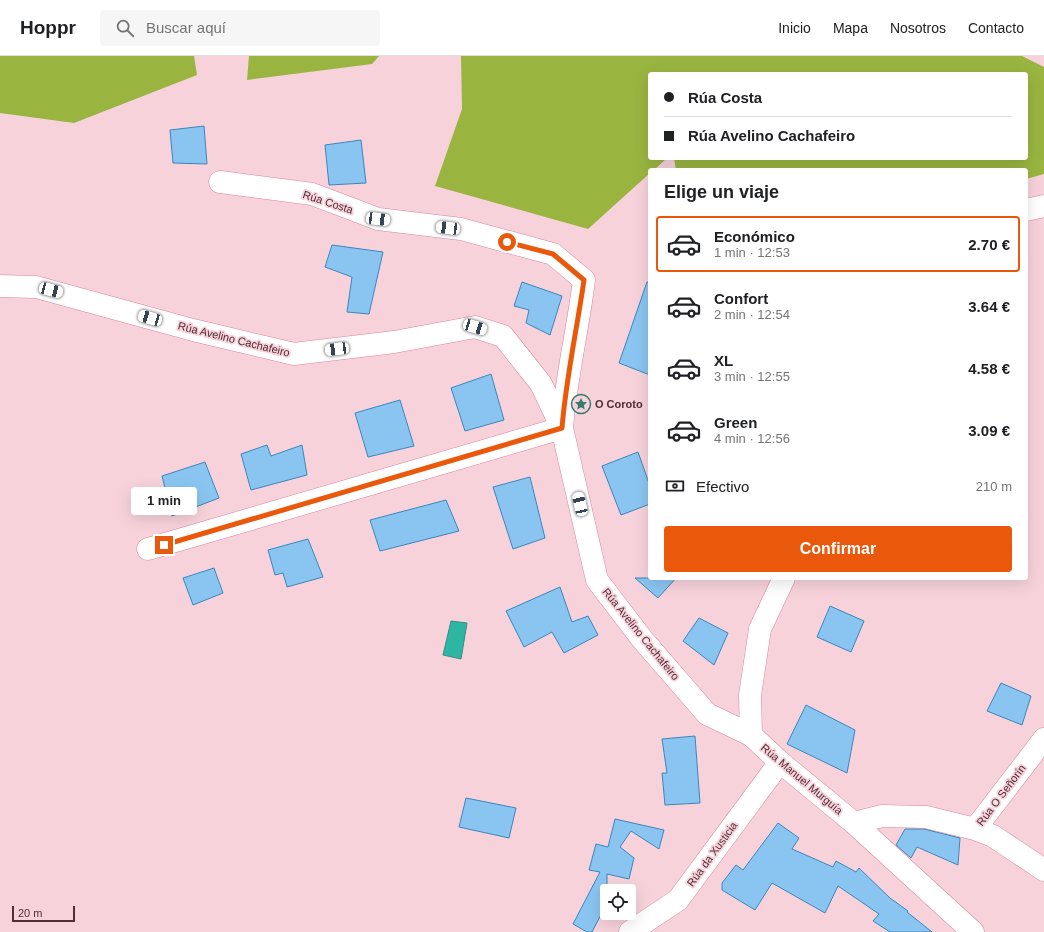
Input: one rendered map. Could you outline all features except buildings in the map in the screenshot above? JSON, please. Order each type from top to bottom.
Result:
[{"type":"street","name":"Rúa Costa","points":[[220,182],[312,194],[378,219],[461,230],[553,254],[584,280],[580,312],[564,398],[562,428]]},
{"type":"street","points":[[1028,210],[1044,206]]},
{"type":"street","name":"Rúa Avelino Cachafeiro","points":[[0,286],[36,286],[193,330],[294,354],[394,342],[475,327],[503,336],[541,384],[562,428],[597,580],[642,639],[706,714],[752,735]]},
{"type":"street","points":[[148,549],[562,428]]},
{"type":"street","name":"Rúa Manuel Murguía","points":[[783,580],[760,629],[750,695],[752,735],[780,762],[854,823],[973,932]]},
{"type":"street","name":"Rúa O Señorín","points":[[854,823],[882,816],[926,817],[975,829],[1044,739]]},
{"type":"street","name":"Rúa da Xusticia","points":[[630,932],[678,900],[780,762]]},
{"type":"street","points":[[975,829],[993,836],[1044,870]]},
{"type":"shaded area","points":[[0,56],[194,56],[197,75],[74,123],[0,113]]},
{"type":"shaded area","points":[[249,56],[379,56],[372,64],[247,80]]},
{"type":"shaded area","points":[[461,56],[1022,56],[1044,67],[1044,174],[1028,178],[1028,168],[676,168],[674,160],[1028,160],[1028,72],[648,72],[648,160],[665,160],[656,168],[648,168],[648,175],[588,229],[435,186],[462,109]]},
{"type":"shaded area","points":[[451,621],[467,623],[461,659],[443,655]]},
{"type":"place","name":"O Coroto","points":[[581,404]]},
{"type":"route","points":[[164,545],[562,428],[564,398],[580,312],[584,280],[553,254],[507,242]]}]
